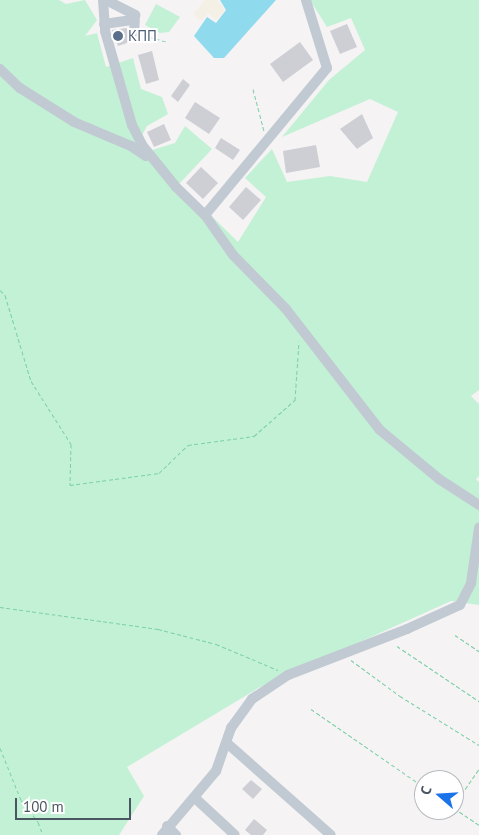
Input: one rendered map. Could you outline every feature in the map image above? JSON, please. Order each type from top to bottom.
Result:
[{"type":"street","points":[[134,32],[135,14],[105,0],[104,28],[132,125],[142,145],[156,163],[205,215],[233,255],[286,309],[330,362],[380,430],[439,479],[479,506]]},
{"type":"street","points":[[205,215],[328,68],[306,0]]},
{"type":"street","points":[[104,28],[134,20]]},
{"type":"street","points":[[0,69],[38,100],[74,122],[117,141],[156,163]]},
{"type":"street","points":[[117,141],[132,125]]},
{"type":"street","points":[[176,835],[164,830],[195,798],[216,771],[228,744],[231,728],[252,699],[288,675],[345,655],[460,605],[471,582],[479,528]]},
{"type":"street","points":[[228,744],[331,835]]},
{"type":"street","points":[[195,798],[235,835]]},
{"type":"path","points":[[134,32],[166,42]]},
{"type":"path","points":[[253,89],[267,141]]},
{"type":"path","points":[[0,290],[5,296],[31,381],[71,444],[70,485],[160,473],[188,445],[254,436],[296,400],[300,332]]},
{"type":"path","points":[[0,607],[158,629],[216,644],[288,675]]},
{"type":"path","points":[[455,635],[479,651]]},
{"type":"path","points":[[397,646],[479,700]]},
{"type":"path","points":[[345,655],[371,676],[479,745]]},
{"type":"path","points":[[311,709],[414,780]]},
{"type":"path","points":[[0,748],[21,800],[38,822],[43,835]]},
{"type":"path","points":[[464,792],[479,769]]},
{"type":"path","points":[[464,814],[479,825]]},
{"type":"green space","points":[[0,0],[59,0],[66,4],[85,0],[97,20],[85,36],[97,33],[106,67],[133,58],[141,89],[162,97],[168,114],[147,126],[141,137],[152,150],[175,143],[185,126],[212,149],[179,184],[238,242],[266,197],[245,178],[272,149],[287,182],[330,176],[367,182],[398,112],[370,99],[282,137],[329,80],[365,50],[351,18],[327,27],[310,0],[479,0],[479,390],[471,396],[479,404],[479,476],[476,479],[479,482],[479,605],[451,601],[260,687],[127,767],[144,796],[119,835],[0,835]]},
{"type":"green space","points":[[156,4],[180,17],[169,32],[160,33],[145,25]]},
{"type":"sand","points":[[205,0],[217,0],[225,10],[216,20],[208,13],[201,21],[193,14]]},
{"type":"water","points":[[220,0],[276,0],[224,58],[214,58],[194,36],[207,17],[216,23],[226,10]]},
{"type":"building","points":[[347,24],[357,47],[340,54],[330,31]]},
{"type":"building","name":"КПП","points":[[127,28],[130,42],[118,46],[112,30]]},
{"type":"building","points":[[300,42],[313,60],[283,82],[270,64]]},
{"type":"building","points":[[152,51],[159,80],[146,84],[138,55]]},
{"type":"building","points":[[183,79],[190,85],[178,102],[171,96]]},
{"type":"building","points":[[195,102],[220,118],[209,134],[185,118]]},
{"type":"building","points":[[362,114],[373,138],[357,149],[340,129]]},
{"type":"building","points":[[164,124],[171,140],[154,147],[147,132]]},
{"type":"building","points":[[221,138],[240,150],[233,160],[215,148]]},
{"type":"building","points":[[316,145],[320,167],[286,173],[283,151]]},
{"type":"building","points":[[201,167],[218,183],[203,199],[186,183]]},
{"type":"building","points":[[246,187],[261,200],[243,220],[229,207]]},
{"type":"building","points":[[251,780],[262,789],[253,799],[242,789]]},
{"type":"building","points":[[254,819],[267,830],[263,835],[251,835],[245,830]]},
{"type":"place","name":"КПП","points":[[118,36]]}]
